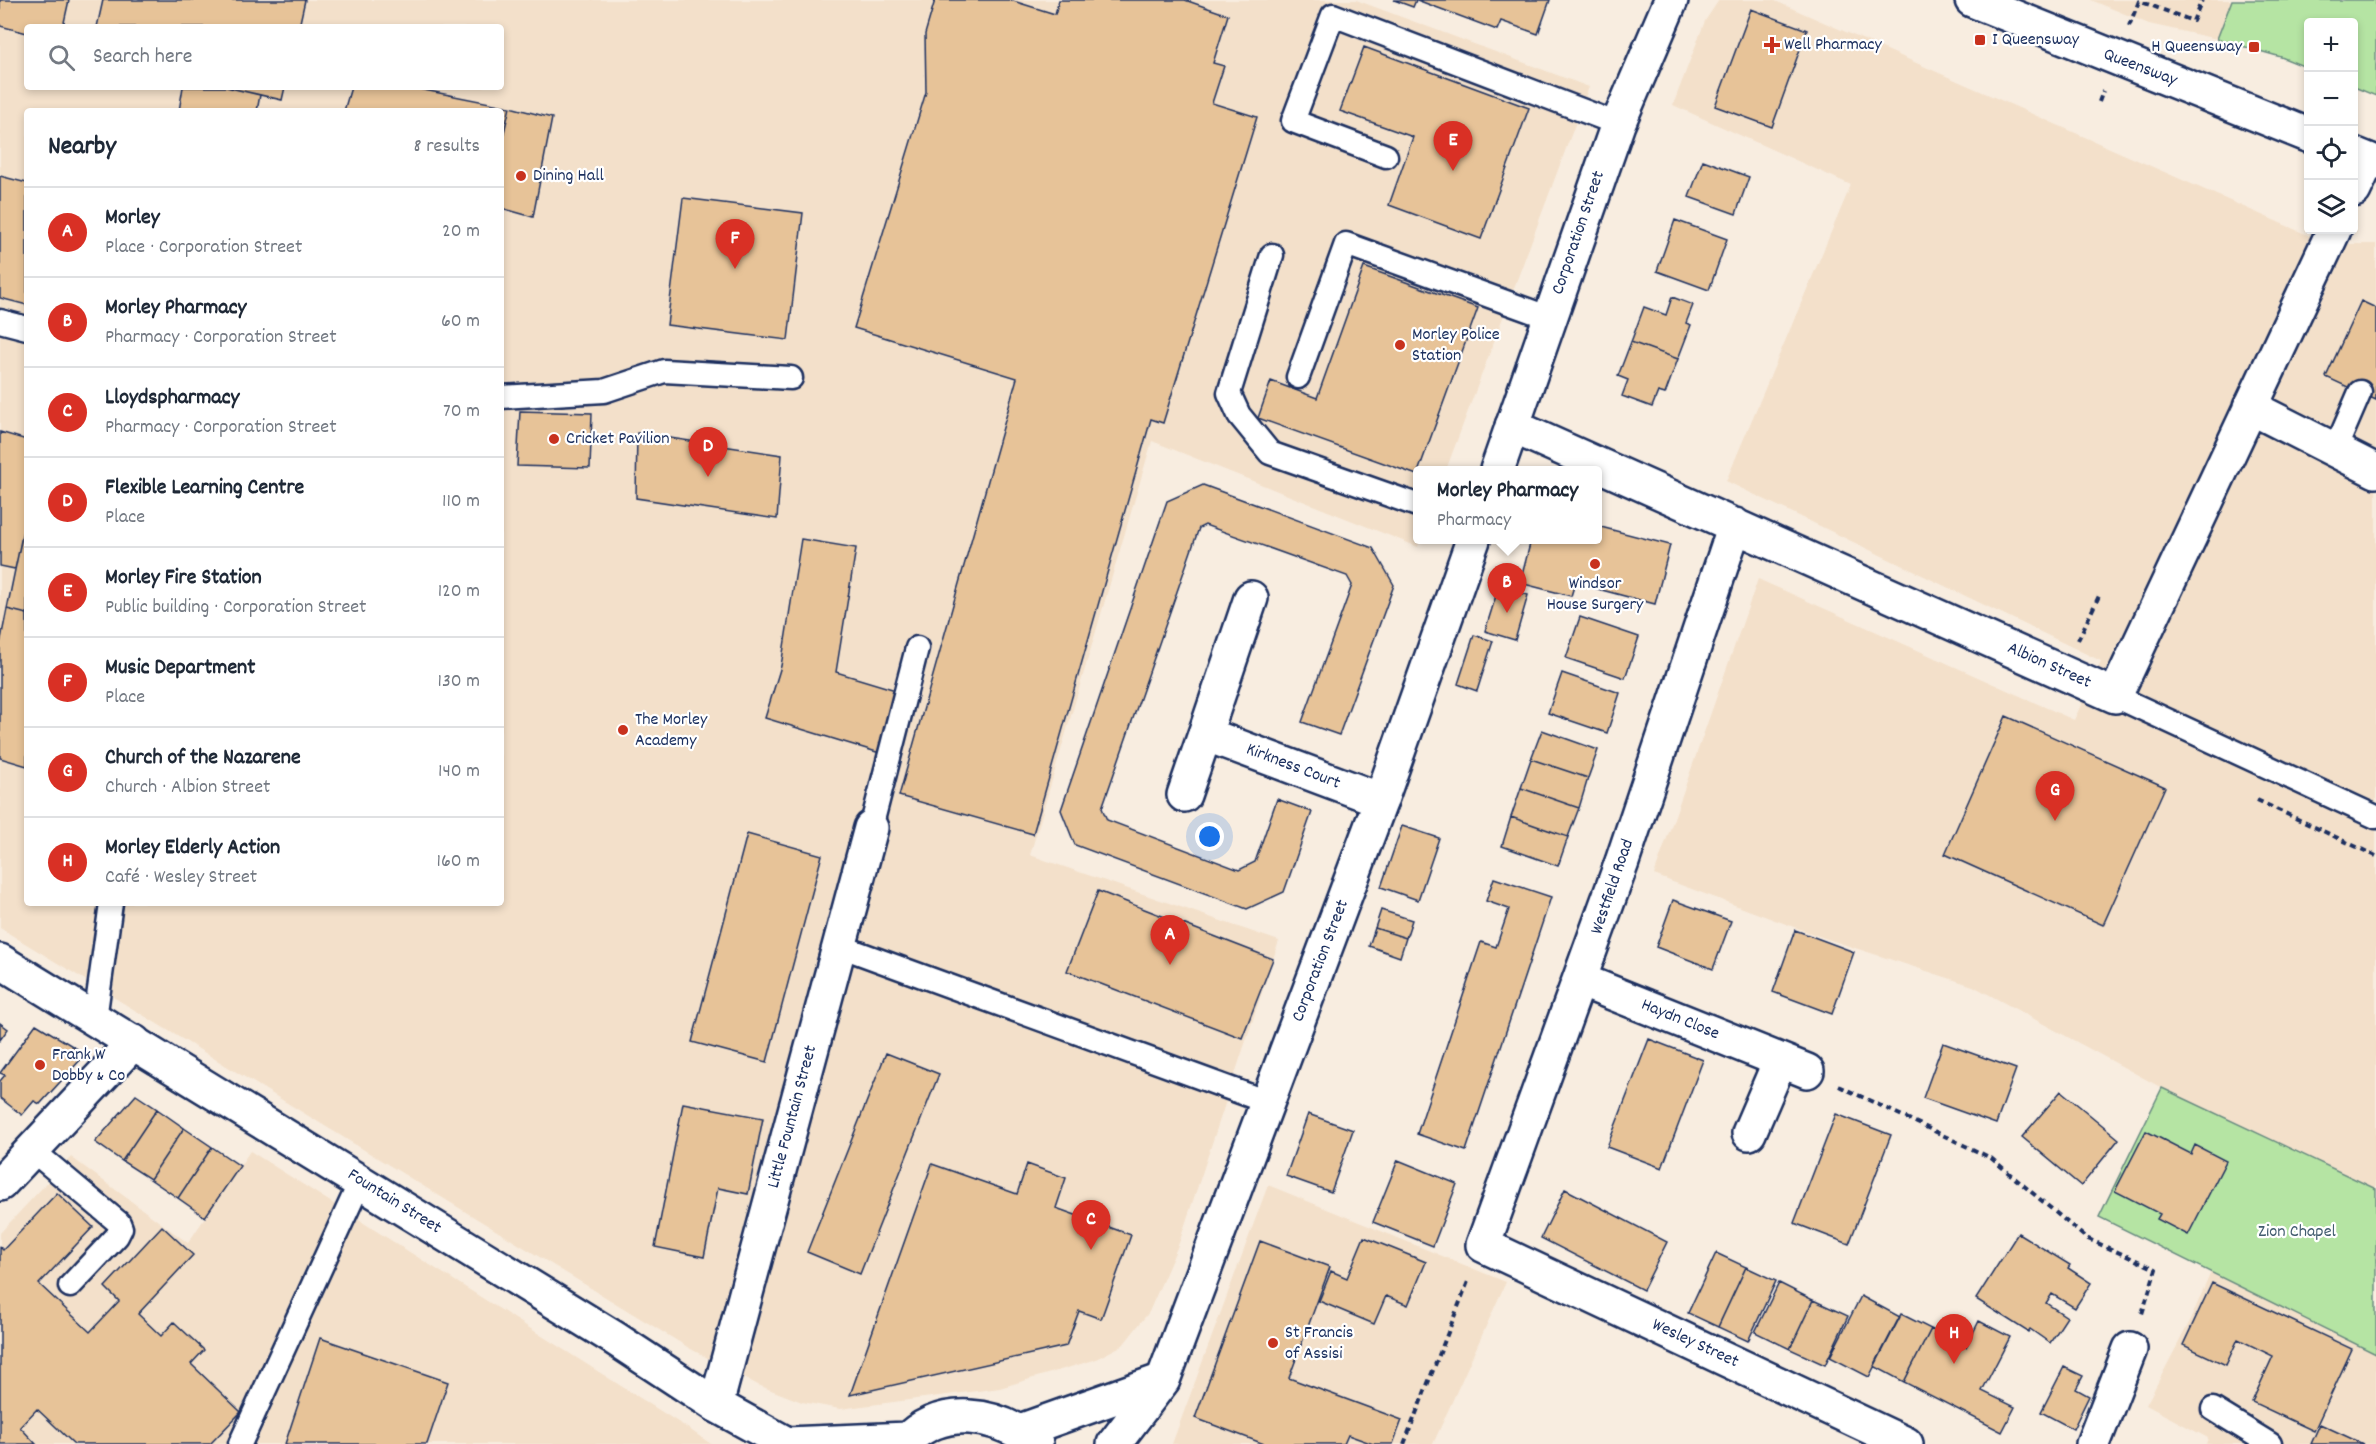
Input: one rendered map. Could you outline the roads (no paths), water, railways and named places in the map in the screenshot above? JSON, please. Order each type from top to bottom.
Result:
[{"type":"street","name":"Corporation Street","points":[[1499,466],[1618,124],[1671,0]]},
{"type":"street","name":"Queensway","points":[[1977,1],[2304,133]]},
{"type":"street","points":[[2358,180],[2366,159]]},
{"type":"street","points":[[2115,696],[2332,234]]},
{"type":"street","points":[[2250,407],[2375,468]]},
{"type":"street","name":"Albion Street","points":[[1512,426],[1602,466]]},
{"type":"street","name":"Albion Street","points":[[1602,466],[2115,696]]},
{"type":"street","name":"Westfield Road","points":[[1483,1245],[1580,980],[1734,525]]},
{"type":"street","name":"Corporation Street","points":[[1114,1444],[1163,1380],[1381,800],[1472,544]]},
{"type":"street","points":[[1184,795],[1251,598]]},
{"type":"street","name":"Kirkness Court","points":[[1205,734],[1381,800]]},
{"type":"street","name":"Little Fountain Street","points":[[716,1405],[871,828]]},
{"type":"street","name":"Fountain Street","points":[[0,961],[614,1338],[716,1405],[787,1444],[906,1441]]},
{"type":"street","name":"Haydn Close","points":[[1580,980],[1793,1066],[1749,1133]]},
{"type":"street","points":[[0,1184],[134,1042]]},
{"type":"street","name":"Wesley Street","points":[[1483,1245],[1906,1444]]},
{"type":"street","points":[[2092,1444],[2130,1349]]},
{"type":"street","points":[[906,1441],[930,1425],[963,1417],[989,1419],[1028,1438],[1163,1380]]},
{"type":"lane","points":[[1386,156],[1293,121],[1333,15],[1618,124]]},
{"type":"lane","points":[[1298,377],[1346,244],[1550,318]]},
{"type":"lane","points":[[1272,255],[1229,393],[1239,415],[1270,453],[1413,504]]},
{"type":"lane","points":[[0,321],[24,327]]},
{"type":"lane","points":[[504,397],[604,391],[664,371],[791,378]]},
{"type":"lane","points":[[2335,450],[2360,392]]},
{"type":"lane","points":[[871,828],[917,648]]},
{"type":"lane","points":[[2115,696],[2376,817]]},
{"type":"lane","points":[[95,1019],[111,906]]},
{"type":"lane","points":[[840,946],[1268,1102]]},
{"type":"lane","points":[[32,1150],[119,1223],[121,1228],[117,1236],[70,1286]]},
{"type":"lane","points":[[240,1444],[360,1182]]},
{"type":"lane","points":[[2213,1409],[2270,1444]]},
{"type":"place","name":"I Queensway","points":[[1980,40]]},
{"type":"place","name":"Well Pharmacy","points":[[1772,45]]},
{"type":"place","name":"H Queensway","points":[[2254,47]]},
{"type":"place","name":"Morley Fire Station","points":[[1453,171]]},
{"type":"place","name":"Dining Hall","points":[[521,176]]},
{"type":"place","name":"Music Department","points":[[735,269]]},
{"type":"place","name":"Morley Police Station","points":[[1400,345]]},
{"type":"place","name":"Cricket Pavilion","points":[[554,439]]},
{"type":"place","name":"Flexible Learning Centre","points":[[708,477]]},
{"type":"place","name":"Windsor House Surgery","points":[[1595,564]]},
{"type":"place","name":"Morley Pharmacy","points":[[1507,613]]},
{"type":"place","name":"The Morley Academy","points":[[623,730]]},
{"type":"place","name":"Church of the Nazarene","points":[[2055,821]]},
{"type":"place","name":"Morley","points":[[1170,965]]},
{"type":"place","name":"Frank W Dobby & Co","points":[[40,1065]]},
{"type":"place","name":"Lloydspharmacy","points":[[1091,1250]]},
{"type":"place","name":"St Francis of Assisi","points":[[1273,1343]]},
{"type":"place","name":"Morley Elderly Action","points":[[1954,1364]]},
{"type":"park label","name":"Zion Chapel","points":[[2297,1232]]}]
